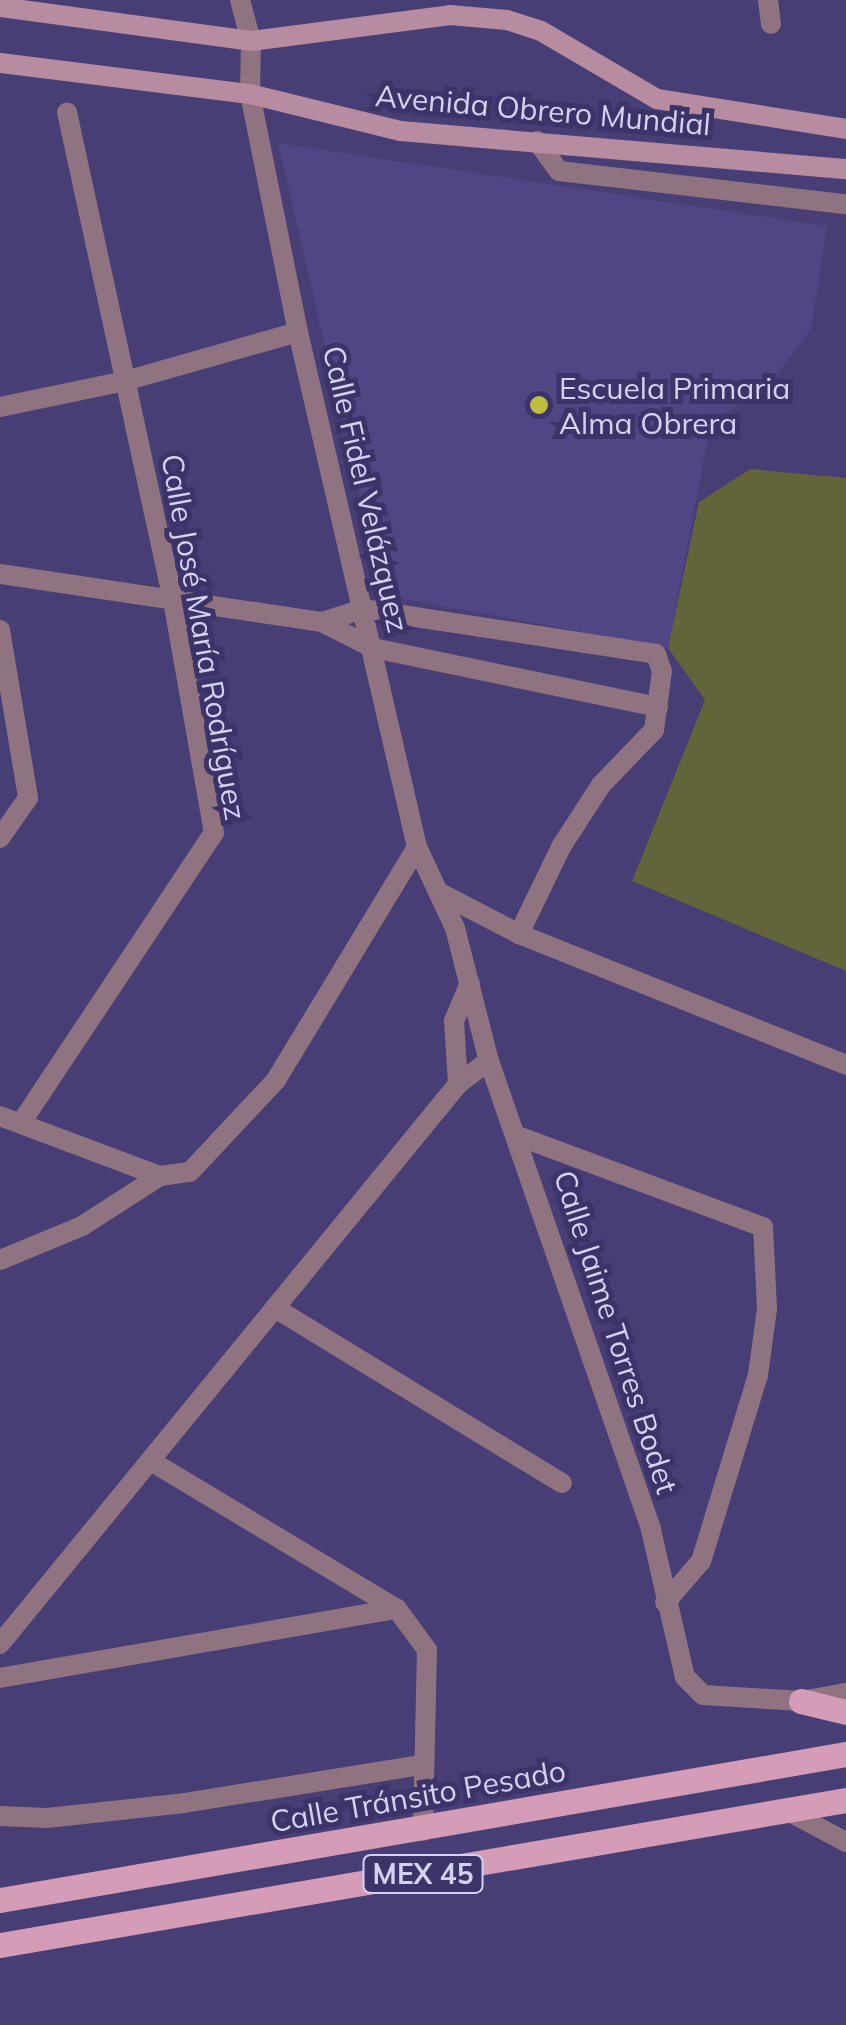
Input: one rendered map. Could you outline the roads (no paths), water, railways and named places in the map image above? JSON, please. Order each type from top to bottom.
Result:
[{"type":"main road","name":"Avenida Obrero Mundial","points":[[0,7],[251,41],[450,15],[507,20],[541,31],[657,100],[846,129]]},
{"type":"main road","name":"Avenida Obrero Mundial","points":[[0,62],[250,94],[401,132],[846,169]]},
{"type":"main road","points":[[801,1701],[846,1712]]},
{"type":"main road","name":"Calle Tránsito Pesado","points":[[0,1900],[423,1831],[846,1754]]},
{"type":"main road","name":"MEX 45","points":[[0,1945],[846,1800]]},
{"type":"street","points":[[240,0],[251,41]]},
{"type":"street","points":[[768,0],[771,24]]},
{"type":"street","name":"Calle Fidel Velázquez","points":[[251,41],[250,94],[298,332],[417,847],[440,893]]},
{"type":"street","name":"Calle José María Rodríguez","points":[[20,1123],[214,832],[174,605],[67,112]]},
{"type":"street","points":[[537,141],[560,171],[846,204]]},
{"type":"street","points":[[0,407],[125,381],[298,332]]},
{"type":"street","points":[[0,574],[174,605],[322,622],[373,648],[658,707]]},
{"type":"street","points":[[322,622],[363,609],[656,654],[662,671],[654,730],[602,785],[561,847],[519,934]]},
{"type":"street","points":[[0,630],[28,798],[0,838]]},
{"type":"street","points":[[0,1260],[82,1226],[160,1176],[190,1172],[276,1080],[417,847]]},
{"type":"street","points":[[440,893],[519,934],[846,1065]]},
{"type":"street","name":"Calle Jaime Torres Bodet","points":[[440,893],[470,983],[489,1061],[518,1136],[650,1530],[686,1678],[703,1696],[801,1701],[846,1693]]},
{"type":"street","points":[[458,1084],[454,1021],[470,983]]},
{"type":"street","points":[[0,1644],[154,1463],[458,1084],[489,1061]]},
{"type":"street","points":[[0,1116],[160,1176]]},
{"type":"street","points":[[518,1136],[763,1227],[766,1309],[758,1375],[701,1561],[665,1603]]},
{"type":"street","points":[[275,1308],[562,1483]]},
{"type":"street","points":[[154,1463],[397,1609],[428,1650],[420,1765],[423,1831]]},
{"type":"street","points":[[0,1678],[397,1609]]},
{"type":"street","points":[[0,1816],[46,1818],[184,1803],[420,1765]]},
{"type":"street","points":[[786,1810],[846,1842]]},
{"type":"place","name":"Escuela Primaria Alma Obrera","points":[[539,405]]}]
